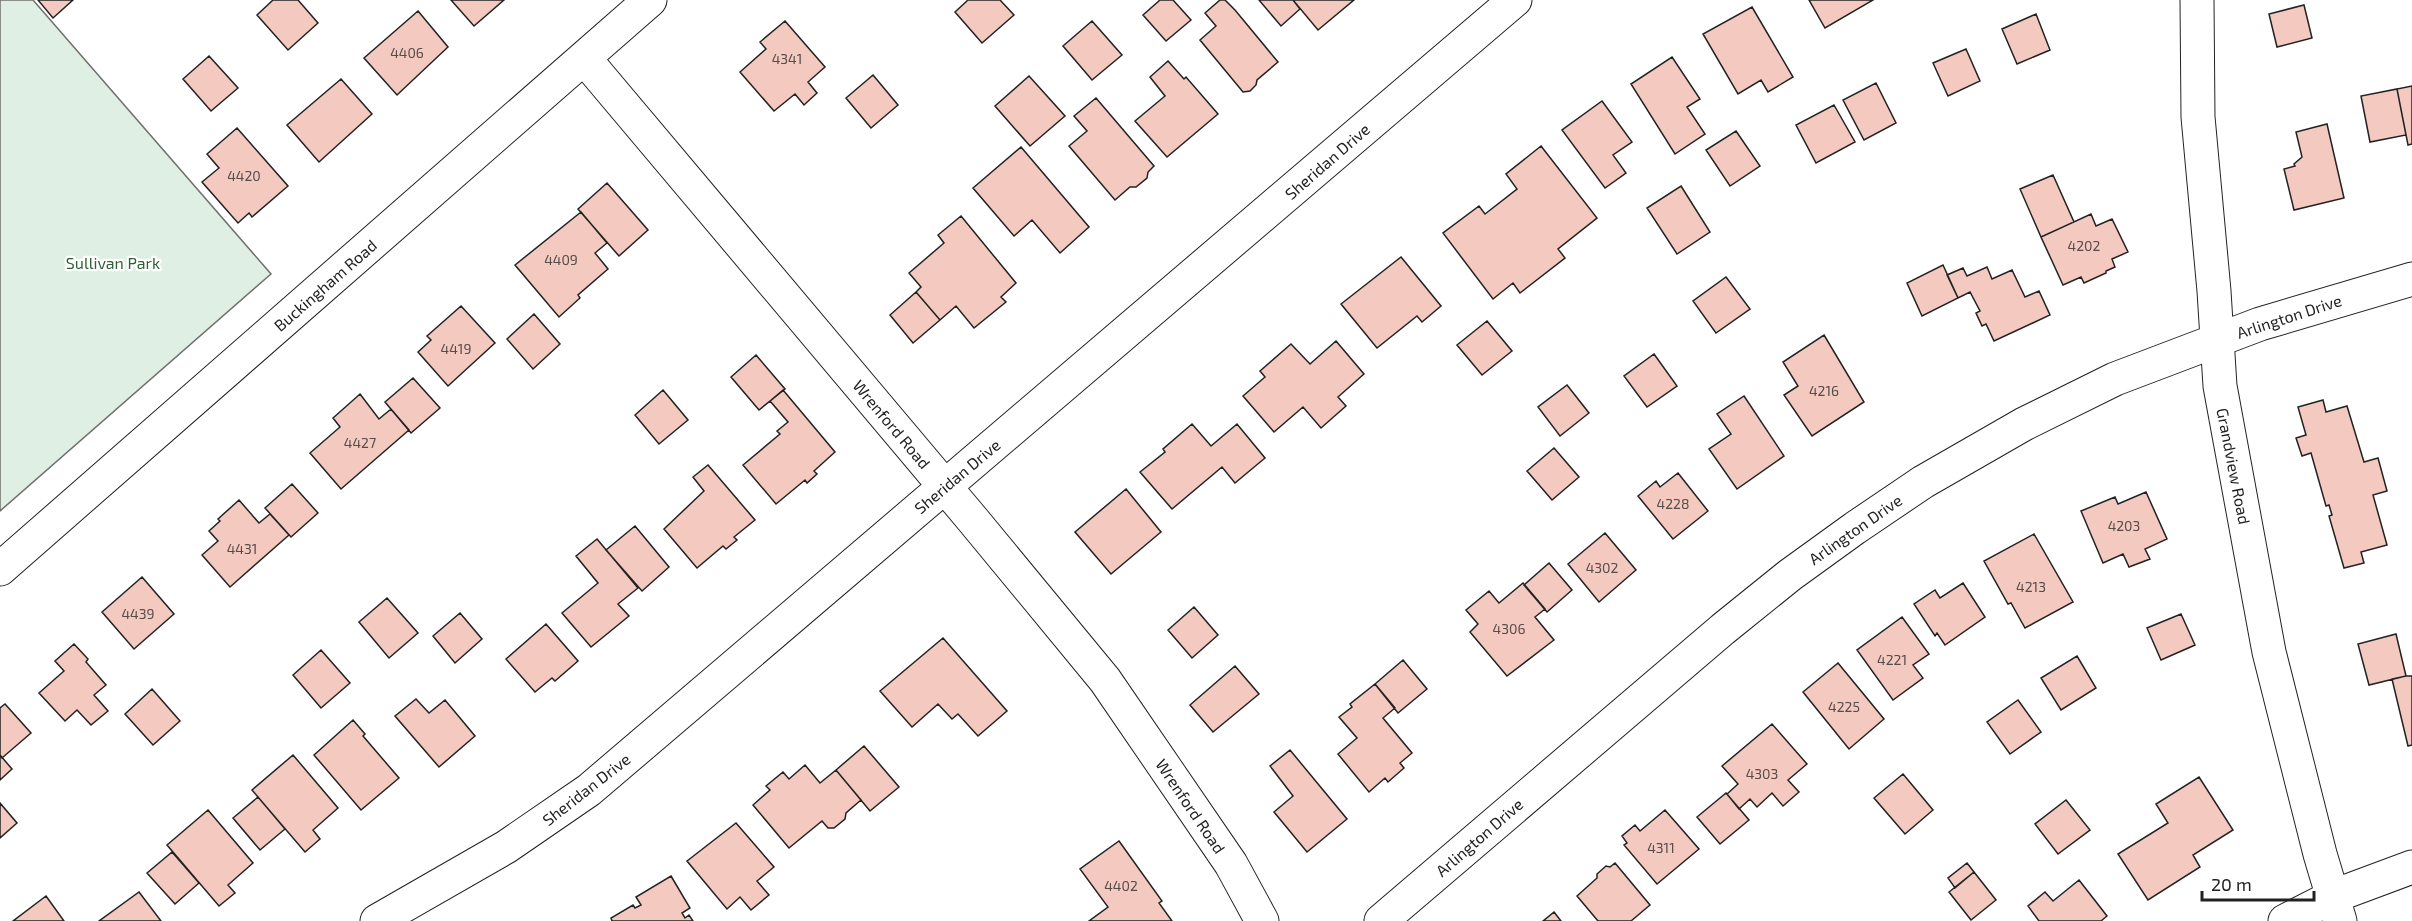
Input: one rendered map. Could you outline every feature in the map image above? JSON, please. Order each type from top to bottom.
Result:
[{"type":"street","name":"Buckingham Road","points":[[0,569],[650,0]]},
{"type":"street","name":"Sheridan Drive","points":[[377,921],[506,847],[589,790],[1515,0]]},
{"type":"street","name":"Grandview Road","points":[[2197,0],[2198,117],[2220,386],[2269,652],[2320,854],[2337,909]]},
{"type":"street","name":"Wrenford Road","points":[[584,58],[1105,680],[1231,864],[1262,921]]},
{"type":"street","name":"Arlington Drive","points":[[1381,921],[1723,628],[1790,574],[1923,482],[2024,424],[2115,379],[2216,339],[2398,281],[2412,279]]},
{"type":"street","points":[[2285,921],[2337,909],[2412,867]]},
{"type":"green space","name":"Sullivan Park","points":[[0,0],[33,0],[271,274],[0,511]]},
{"type":"building","points":[[38,0],[73,0],[53,18]]},
{"type":"building","points":[[273,0],[298,0],[318,23],[288,50],[257,15]]},
{"type":"building","points":[[451,0],[504,0],[474,26]]},
{"type":"building","points":[[968,0],[1000,0],[1014,15],[982,43],[955,12]]},
{"type":"building","points":[[1160,0],[1173,0],[1191,20],[1166,41],[1143,15]]},
{"type":"building","points":[[1220,0],[1225,0],[1235,10],[1278,62],[1257,80],[1256,85],[1250,91],[1243,92],[1200,40],[1216,26],[1205,13]]},
{"type":"building","points":[[1259,0],[1293,0],[1300,9],[1281,26]]},
{"type":"building","points":[[1293,0],[1354,0],[1318,30]]},
{"type":"building","points":[[1809,0],[1873,0],[1825,28]]},
{"type":"building","points":[[2304,5],[2312,38],[2277,47],[2269,14]]},
{"type":"building","points":[[1752,7],[1793,77],[1768,92],[1761,80],[1738,94],[1703,34]]},
{"type":"building","points":[[418,11],[448,47],[397,95],[364,58]]},
{"type":"building","points":[[2036,14],[2050,50],[2017,64],[2002,29]]},
{"type":"building","points":[[785,21],[825,67],[808,82],[817,93],[804,105],[795,94],[774,111],[740,72],[766,49],[760,42]]},
{"type":"building","points":[[1092,21],[1122,55],[1092,80],[1063,46]]},
{"type":"building","points":[[1966,49],[1980,81],[1948,96],[1933,63]]},
{"type":"building","points":[[209,56],[238,88],[211,111],[183,79]]},
{"type":"building","points":[[1672,57],[1700,99],[1687,107],[1705,134],[1675,154],[1631,84]]},
{"type":"building","points":[[1168,61],[1184,79],[1186,77],[1218,114],[1167,157],[1135,121],[1165,96],[1150,77]]},
{"type":"building","points":[[873,75],[898,105],[871,128],[846,98]]},
{"type":"building","points":[[1029,76],[1065,116],[1030,146],[995,106]]},
{"type":"building","points":[[341,79],[372,114],[319,162],[287,125]]},
{"type":"building","points":[[1876,83],[1896,123],[1864,140],[1843,100]]},
{"type":"building","points":[[2412,86],[2412,144],[2408,145],[2397,89]]},
{"type":"building","points":[[2397,89],[2406,135],[2370,142],[2361,96]]},
{"type":"building","points":[[1096,98],[1154,166],[1148,172],[1147,178],[1136,187],[1130,187],[1115,200],[1069,146],[1087,131],[1074,116]]},
{"type":"building","points":[[1602,101],[1632,142],[1613,155],[1626,173],[1605,188],[1562,130]]},
{"type":"building","points":[[1834,105],[1855,142],[1816,163],[1796,125]]},
{"type":"building","points":[[2327,124],[2344,198],[2294,210],[2284,169],[2295,166],[2294,164],[2302,157],[2296,132]]},
{"type":"building","points":[[237,128],[288,186],[252,217],[249,213],[238,223],[202,182],[219,168],[207,154]]},
{"type":"building","points":[[1736,131],[1760,166],[1730,186],[1706,150]]},
{"type":"building","points":[[1541,146],[1597,218],[1558,249],[1565,258],[1520,293],[1513,283],[1493,299],[1443,233],[1479,206],[1485,214],[1517,189],[1506,174]]},
{"type":"building","points":[[1021,147],[1089,227],[1060,253],[1032,220],[1014,236],[973,188]]},
{"type":"building","points":[[2053,175],[2074,222],[2041,237],[2020,189]]},
{"type":"building","points":[[607,183],[648,230],[619,256],[578,209]]},
{"type":"building","points":[[1681,186],[1710,232],[1677,254],[1647,208]]},
{"type":"building","points":[[581,212],[607,243],[595,253],[608,269],[578,295],[580,298],[559,317],[515,265]]},
{"type":"building","points":[[2091,214],[2096,226],[2112,219],[2128,252],[2112,259],[2115,267],[2106,273],[2084,283],[2081,277],[2063,285],[2041,237]]},
{"type":"building","points":[[961,216],[1016,283],[1001,297],[1006,302],[974,328],[956,306],[940,320],[916,292],[921,287],[909,273],[944,243],[938,235]]},
{"type":"building","points":[[1401,257],[1441,306],[1422,322],[1417,316],[1377,348],[1341,304]]},
{"type":"building","points":[[1943,265],[1958,298],[1922,316],[1907,283]]},
{"type":"building","points":[[1987,267],[1992,279],[2012,270],[2025,297],[2039,291],[2050,315],[1994,341],[1986,324],[1982,326],[1976,313],[1980,311],[1970,292],[1958,298],[1947,275],[1963,268],[1967,276]]},
{"type":"building","points":[[1726,277],[1750,309],[1716,333],[1693,301]]},
{"type":"building","points":[[916,292],[940,320],[913,343],[890,315]]},
{"type":"building","points":[[461,306],[495,343],[448,386],[418,352],[431,340],[427,336]]},
{"type":"building","points":[[534,314],[560,344],[533,369],[507,339]]},
{"type":"building","points":[[1487,321],[1512,351],[1482,375],[1457,345]]},
{"type":"building","points":[[1824,335],[1864,402],[1812,436],[1784,395],[1798,386],[1783,362]]},
{"type":"building","points":[[1336,341],[1364,374],[1338,397],[1346,406],[1321,428],[1303,407],[1274,432],[1243,396],[1265,377],[1260,371],[1291,344],[1310,364]]},
{"type":"building","points":[[1654,354],[1677,386],[1647,407],[1624,376]]},
{"type":"building","points":[[756,355],[785,389],[759,410],[731,377]]},
{"type":"building","points":[[413,378],[440,408],[411,433],[385,402]]},
{"type":"building","points":[[1567,385],[1589,413],[1560,436],[1538,407]]},
{"type":"building","points":[[663,390],[688,420],[659,444],[635,415]]},
{"type":"building","points":[[783,390],[835,452],[814,471],[817,474],[807,483],[805,480],[776,504],[743,465],[780,434],[777,431],[788,422],[770,401]]},
{"type":"building","points":[[360,394],[379,419],[391,409],[409,430],[341,489],[310,453],[340,427],[333,418]]},
{"type":"building","points":[[1744,396],[1784,456],[1737,489],[1709,449],[1731,434],[1717,414]]},
{"type":"building","points":[[2323,400],[2326,412],[2347,406],[2364,462],[2378,458],[2387,491],[2373,495],[2387,545],[2361,552],[2364,563],[2344,568],[2329,516],[2332,515],[2329,505],[2326,506],[2311,453],[2302,456],[2296,438],[2306,435],[2298,407]]},
{"type":"building","points":[[1192,424],[1211,446],[1237,424],[1265,458],[1235,483],[1222,467],[1172,509],[1140,472],[1165,452],[1163,449]]},
{"type":"building","points":[[1554,448],[1579,477],[1552,500],[1527,471]]},
{"type":"building","points":[[708,465],[755,520],[734,537],[737,540],[726,549],[723,546],[697,568],[664,529],[704,491],[693,477]]},
{"type":"building","points":[[1678,473],[1708,511],[1673,539],[1638,496],[1656,481],[1660,487]]},
{"type":"building","points":[[292,484],[318,513],[291,537],[265,508]]},
{"type":"building","points":[[1126,489],[1161,532],[1111,574],[1075,532]]},
{"type":"building","points":[[2146,492],[2167,539],[2145,549],[2150,559],[2129,567],[2123,554],[2103,563],[2081,511],[2115,497],[2118,504]]},
{"type":"building","points":[[239,500],[259,523],[270,514],[289,535],[230,587],[202,555],[218,541],[209,531],[220,521],[218,519]]},
{"type":"building","points":[[635,526],[669,567],[642,591],[606,550]]},
{"type":"building","points":[[1605,533],[1636,570],[1599,602],[1568,564]]},
{"type":"building","points":[[2034,534],[2073,602],[2025,628],[2011,603],[2008,604],[1984,561]]},
{"type":"building","points":[[597,539],[638,588],[618,604],[629,616],[591,647],[562,613],[598,583],[576,556]]},
{"type":"building","points":[[1549,563],[1572,590],[1547,612],[1524,585]]},
{"type":"building","points":[[142,577],[174,614],[134,649],[102,612]]},
{"type":"building","points":[[1523,583],[1545,609],[1535,617],[1554,640],[1507,676],[1470,632],[1478,624],[1466,610],[1489,591],[1499,603]]},
{"type":"building","points":[[1963,583],[1985,617],[1945,645],[1937,633],[1935,636],[1914,604],[1935,590],[1940,598]]},
{"type":"building","points":[[387,598],[418,633],[389,658],[359,622]]},
{"type":"building","points":[[1194,607],[1218,635],[1192,658],[1168,630]]},
{"type":"building","points":[[460,613],[482,639],[455,663],[433,636]]},
{"type":"building","points":[[2181,614],[2195,645],[2161,660],[2147,628]]},
{"type":"building","points":[[1902,617],[1929,654],[1913,665],[1923,678],[1893,700],[1857,650]]},
{"type":"building","points":[[546,624],[578,661],[555,681],[552,678],[535,692],[506,659]]},
{"type":"building","points":[[2396,634],[2406,676],[2369,685],[2358,644]]},
{"type":"building","points":[[943,638],[1007,711],[978,736],[958,714],[952,719],[938,704],[912,727],[880,691]]},
{"type":"building","points":[[74,644],[88,659],[86,662],[106,685],[94,695],[108,711],[91,725],[77,710],[65,721],[39,693],[64,671],[55,661]]},
{"type":"building","points":[[321,650],[350,683],[321,708],[293,675]]},
{"type":"building","points":[[2077,656],[2096,688],[2061,710],[2041,678]]},
{"type":"building","points":[[1403,660],[1427,689],[1398,713],[1375,684]]},
{"type":"building","points":[[1838,663],[1884,719],[1849,749],[1803,692]]},
{"type":"building","points":[[1235,666],[1259,694],[1213,732],[1190,705]]},
{"type":"building","points":[[2412,676],[2412,745],[2408,746],[2392,679]]},
{"type":"building","points":[[1375,684],[1395,708],[1383,718],[1412,753],[1400,763],[1404,768],[1388,782],[1385,778],[1369,792],[1338,754],[1357,738],[1339,717],[1352,707],[1350,704]]},
{"type":"building","points":[[152,689],[180,721],[153,745],[125,714]]},
{"type":"building","points":[[416,699],[429,713],[445,700],[475,736],[439,767],[395,716]]},
{"type":"building","points":[[2018,700],[2041,732],[2010,754],[1987,722]]},
{"type":"building","points":[[5,704],[31,733],[2,758],[0,755],[0,708]]},
{"type":"building","points":[[353,720],[365,734],[363,736],[399,778],[361,810],[314,755]]},
{"type":"building","points":[[1772,724],[1807,764],[1788,780],[1799,792],[1783,806],[1772,793],[1757,807],[1750,799],[1739,809],[1727,794],[1738,784],[1722,766]]},
{"type":"building","points":[[864,746],[899,787],[870,811],[836,770]]},
{"type":"building","points":[[1290,750],[1347,819],[1307,852],[1274,812],[1293,796],[1270,766]]},
{"type":"building","points":[[0,755],[12,769],[0,780]]},
{"type":"building","points":[[293,755],[338,808],[313,830],[320,839],[305,852],[252,790]]},
{"type":"building","points":[[805,765],[820,783],[836,770],[861,800],[834,828],[828,828],[822,821],[789,848],[753,805],[770,790],[766,786],[783,772],[789,779]]},
{"type":"building","points":[[1903,774],[1933,810],[1905,834],[1874,798]]},
{"type":"building","points":[[2199,777],[2233,830],[2193,855],[2200,867],[2148,900],[2118,854],[2168,823],[2156,804]]},
{"type":"building","points":[[1726,793],[1749,820],[1720,844],[1697,817]]},
{"type":"building","points":[[258,797],[285,829],[260,850],[233,818]]},
{"type":"building","points":[[2066,800],[2090,830],[2058,854],[2035,824]]},
{"type":"building","points":[[0,803],[17,823],[0,838]]},
{"type":"building","points":[[208,810],[253,863],[228,885],[235,893],[219,906],[167,845]]},
{"type":"building","points":[[1665,810],[1699,849],[1657,884],[1624,845],[1627,843],[1622,836],[1635,825],[1640,831]]},
{"type":"building","points":[[736,823],[774,867],[757,881],[769,895],[751,910],[740,897],[727,909],[687,861]]},
{"type":"building","points":[[1119,841],[1162,901],[1159,903],[1172,921],[1089,921],[1108,907],[1080,869]]},
{"type":"building","points":[[172,852],[199,883],[175,904],[147,873]]},
{"type":"building","points":[[1615,863],[1650,905],[1631,921],[1598,921],[1577,896],[1597,878],[1597,874],[1606,866],[1610,867]]},
{"type":"building","points":[[1967,863],[1974,872],[1955,888],[1948,878]]},
{"type":"building","points":[[1974,872],[1996,900],[1971,920],[1949,892]]},
{"type":"building","points":[[671,876],[690,908],[682,913],[685,918],[689,915],[693,921],[612,921],[611,918],[633,905],[635,908],[641,905],[636,897]]},
{"type":"building","points":[[2079,880],[2107,916],[2101,921],[2039,921],[2028,906],[2045,892],[2053,901]]},
{"type":"building","points":[[139,892],[161,921],[99,921]]},
{"type":"building","points":[[46,896],[64,921],[13,921]]},
{"type":"building","points":[[1554,912],[1561,921],[1543,921]]}]
